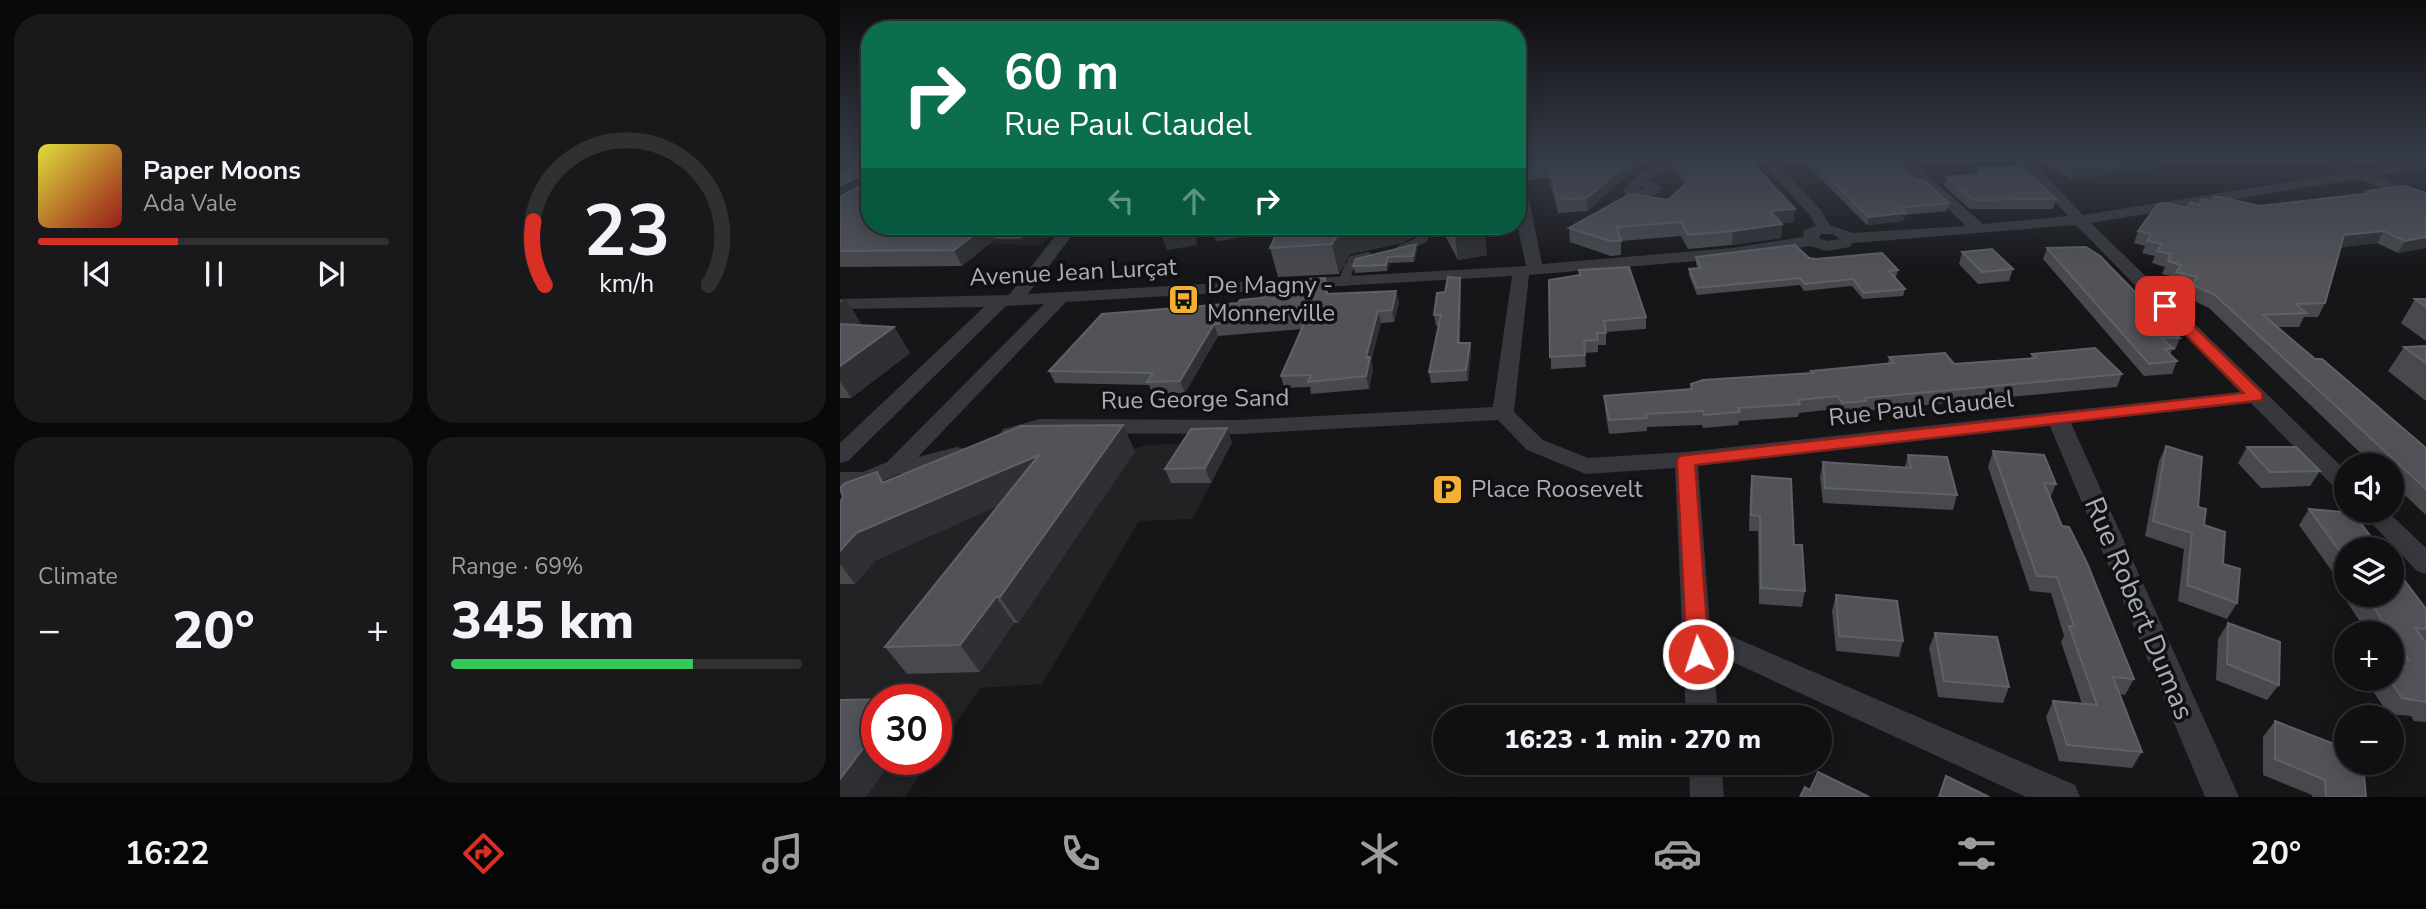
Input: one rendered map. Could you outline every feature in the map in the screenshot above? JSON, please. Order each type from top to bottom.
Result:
[{"type":"street","points":[[1800,196],[1815,212],[1818,235]]},
{"type":"street","points":[[1943,196],[1979,229]]},
{"type":"street","points":[[2057,196],[2334,473]]},
{"type":"street","name":"Avenue Jean Lurçat","points":[[840,304],[1008,300],[1529,270],[1732,253],[1818,235],[1832,246],[1844,244],[1848,238],[1881,238],[2079,220],[2222,196]]},
{"type":"street","points":[[840,456],[1008,300],[1063,235]]},
{"type":"street","points":[[1503,413],[1529,270],[1530,255],[1526,235]]},
{"type":"street","points":[[848,507],[889,470],[1061,297]]},
{"type":"street","name":"Rue Paul Claudel","points":[[1503,413],[1535,444],[1586,466],[1686,460],[2256,396]]},
{"type":"street","name":"Rue George Sand","points":[[840,480],[866,480],[889,470],[930,463],[1040,426],[1240,427],[1503,413]]},
{"type":"street","name":"Rue Robert Dumas","points":[[2058,419],[2222,797]]},
{"type":"street","points":[[1686,460],[1701,705]]},
{"type":"street","points":[[2384,523],[2426,564]]},
{"type":"street","points":[[1696,633],[2063,797]]},
{"type":"street","points":[[1706,775],[1707,797]]},
{"type":"lane","points":[[1391,251],[1424,239],[1422,235]]},
{"type":"lane","points":[[1344,281],[1352,260],[1378,254]]},
{"type":"shaded area","points":[[840,196],[861,196],[861,235],[1049,235],[1042,245],[840,243]]},
{"type":"shaded area","points":[[1232,442],[1193,519],[1139,521],[1042,684],[980,688],[952,729],[952,684],[861,684],[861,775],[920,775],[905,797],[840,797],[840,519],[1148,445]]},
{"type":"building","points":[[861,196],[861,235],[973,235],[954,250],[840,251],[840,197]]},
{"type":"building","points":[[1557,196],[1589,196],[1587,198],[1558,200]]},
{"type":"building","points":[[1626,196],[1668,200],[1672,196],[1783,196],[1795,209],[1770,211],[1782,224],[1733,231],[1688,235],[1681,222],[1617,227],[1621,241],[1610,241],[1569,228]]},
{"type":"building","points":[[1847,196],[1942,196],[1949,203],[1899,208],[1905,213],[1868,217]]},
{"type":"building","points":[[1969,196],[2053,196],[2056,199],[1973,200]]},
{"type":"building","points":[[2344,196],[2426,196],[2426,237],[2405,241],[2384,231],[2344,235],[2325,303],[2296,304],[2306,313],[2263,315],[2315,359],[2322,359],[2426,448],[2426,489],[2404,469],[2404,453],[2387,453],[2215,295],[2193,285],[2197,277],[2176,272],[2181,265],[2168,261],[2171,254],[2157,251],[2162,244],[2147,241],[2151,234],[2138,231],[2158,204],[2187,208],[2190,202],[2199,205],[2202,199],[2212,201],[2214,197],[2259,206]]},
{"type":"building","points":[[1276,235],[1338,235],[1332,244],[1270,248]]},
{"type":"building","points":[[1416,244],[1413,256],[1388,257],[1386,265],[1353,266],[1356,259]]},
{"type":"building","points":[[1795,245],[1809,258],[1816,259],[1882,253],[1898,270],[1889,271],[1905,289],[1864,293],[1853,279],[1805,284],[1800,278],[1697,288],[1689,269],[1701,268],[1696,257]]},
{"type":"building","points":[[2086,247],[2100,256],[2180,338],[2161,338],[2173,348],[2164,349],[2177,361],[2149,364],[2047,248]]},
{"type":"building","points":[[1992,249],[2013,269],[1982,272],[1962,252]]},
{"type":"building","points":[[1629,267],[1646,317],[1604,321],[1606,333],[1597,333],[1598,340],[1584,341],[1585,355],[1550,357],[1549,280],[1580,275],[1579,270]]},
{"type":"building","points":[[1448,277],[1460,278],[1458,343],[1470,343],[1466,370],[1429,372],[1441,315],[1434,315],[1437,293],[1445,292]]},
{"type":"building","points":[[1325,278],[1327,294],[1396,291],[1392,310],[1378,311],[1366,357],[1370,357],[1366,376],[1308,382],[1311,375],[1281,376],[1307,317],[1214,324],[1180,381],[1147,382],[1153,373],[1049,371],[1102,314],[1238,303],[1240,300],[1261,298],[1268,282]]},
{"type":"building","points":[[2415,299],[2426,299],[2426,307]]},
{"type":"building","points":[[840,324],[894,327],[840,366]]},
{"type":"building","points":[[2426,346],[2426,363],[2404,347]]},
{"type":"building","points":[[2095,348],[2122,374],[1865,398],[1866,401],[1842,403],[1838,396],[1798,400],[1800,404],[1738,408],[1740,412],[1704,415],[1703,411],[1646,414],[1647,418],[1609,420],[1604,396],[1692,389],[1691,384],[1703,380],[1813,373],[1811,371],[1894,363],[1889,357],[1945,353],[1954,364],[2037,358],[2032,354]]},
{"type":"building","points":[[1123,425],[1000,597],[996,597],[960,645],[885,647],[1039,455],[856,533],[840,551],[840,502],[843,497],[840,488],[845,483],[877,472],[882,483],[1021,426]]},
{"type":"building","points":[[1227,428],[1205,468],[1165,469],[1191,429]]},
{"type":"building","points":[[2166,446],[2202,457],[2198,507],[2206,509],[2204,525],[2225,532],[2223,564],[2240,569],[2237,603],[2187,585],[2192,533],[2153,521]]},
{"type":"building","points":[[2247,447],[2296,447],[2320,471],[2270,472]]},
{"type":"building","points":[[1993,451],[2044,455],[2056,484],[2044,483],[2062,526],[2069,527],[2087,563],[2134,679],[2113,677],[2142,752],[2067,745],[2053,701],[2097,705],[2069,626],[2074,626],[2057,577],[2037,576]]},
{"type":"building","points":[[1908,455],[1947,457],[1957,495],[1825,488],[1823,462],[1911,468]]},
{"type":"building","points":[[1752,476],[1791,479],[1794,545],[1802,545],[1805,591],[1761,588],[1760,516],[1751,515]]},
{"type":"building","points":[[2309,509],[2334,511],[2334,523],[2361,523],[2371,537],[2334,537],[2334,543]]},
{"type":"building","points":[[2404,580],[2426,609],[2426,629],[2415,628],[2426,643],[2426,702],[2402,698],[2397,691],[2404,691],[2404,659],[2409,660],[2404,653],[2404,621],[2383,621],[2373,607],[2404,607]]},
{"type":"building","points":[[1836,595],[1897,601],[1903,641],[1839,636]]},
{"type":"building","points":[[2228,623],[2280,642],[2279,685],[2227,664]]},
{"type":"building","points":[[1935,633],[1997,637],[2009,687],[1944,681]]},
{"type":"building","points":[[840,700],[861,700],[861,751],[840,779]]},
{"type":"building","points":[[2275,721],[2334,744],[2334,775],[2364,775],[2366,797],[2326,797],[2325,780],[2275,759]]},
{"type":"building","points":[[1817,775],[1824,775],[1869,797],[1800,797],[1805,787],[1810,790]]},
{"type":"building","points":[[1946,776],[1989,797],[1939,797]]},
{"type":"place","name":"De Magny - Monnerville","points":[[1184,299]]},
{"type":"place","name":"Place Roosevelt","points":[[1448,489]]},
{"type":"route","points":[[1698,654],[1686,460],[2256,396],[2165,306]]}]
